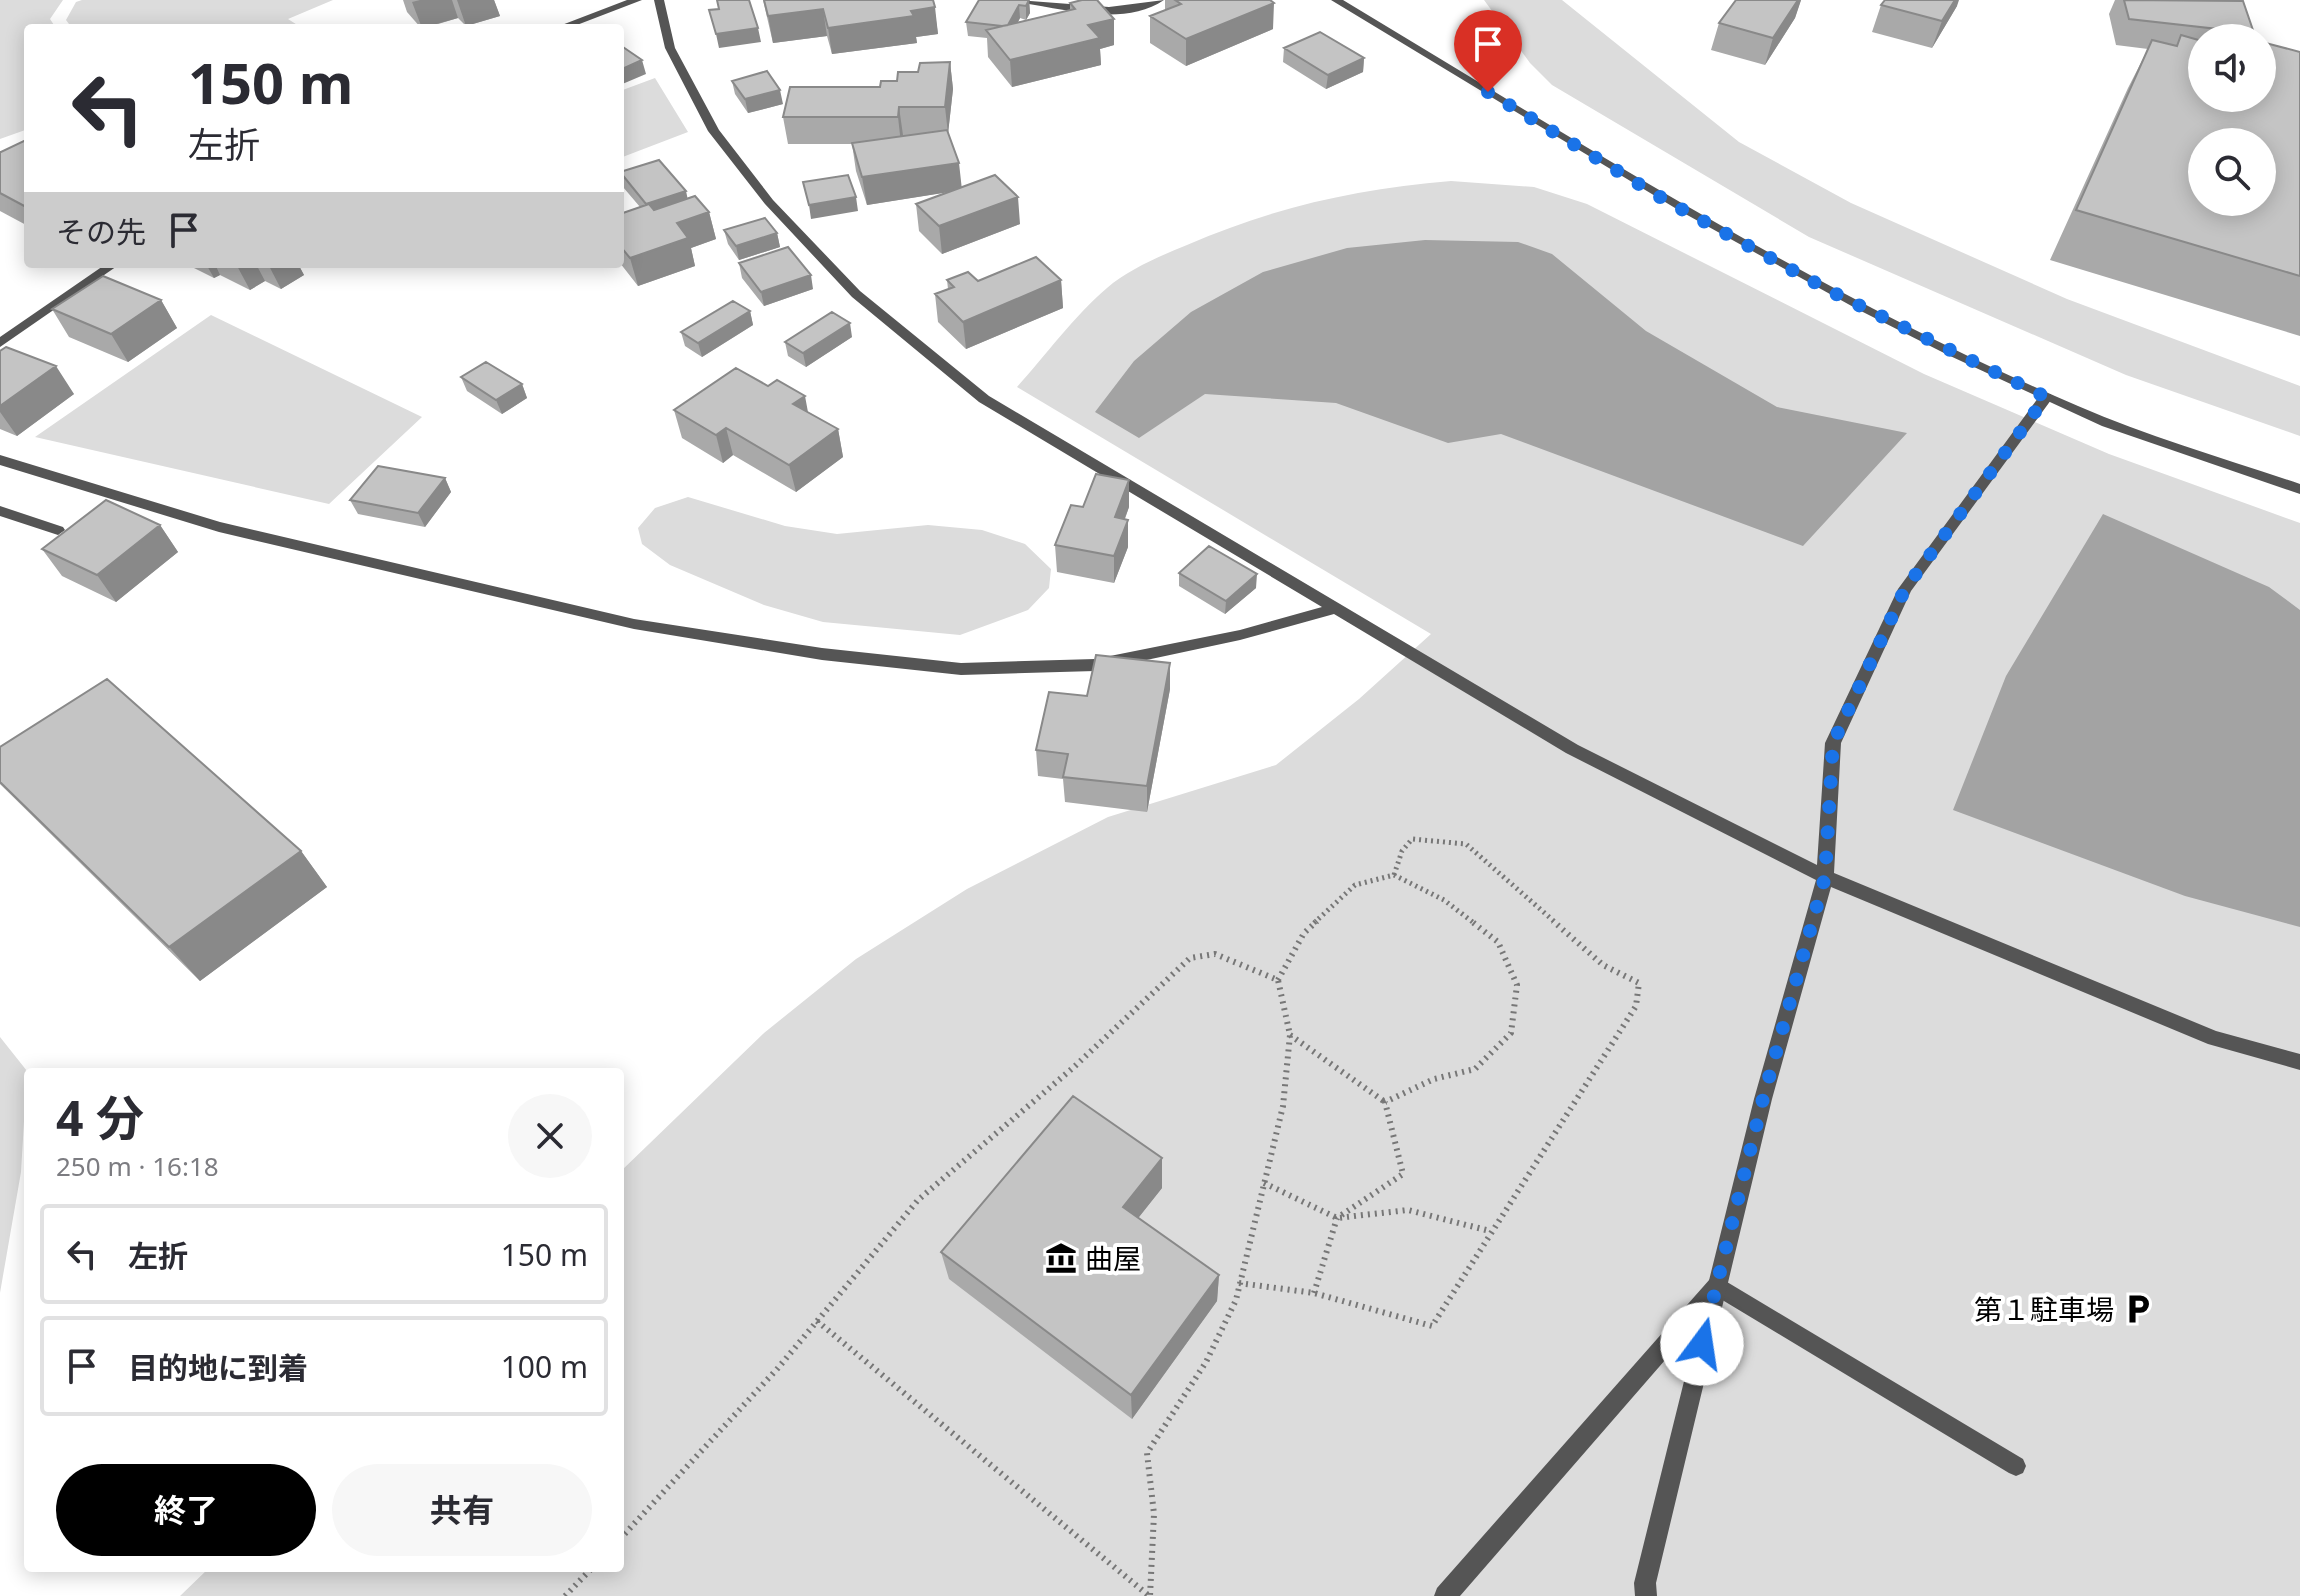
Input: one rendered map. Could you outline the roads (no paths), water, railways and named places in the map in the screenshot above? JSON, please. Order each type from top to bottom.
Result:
[{"type":"street","points":[[570,24],[637,0]]},
{"type":"street","points":[[659,0],[670,48],[714,131],[769,202],[856,294],[984,399],[1572,749],[1825,877],[2214,1038],[2300,1062]]},
{"type":"street","points":[[1022,0],[1122,11],[1144,7],[1159,0]]},
{"type":"street","points":[[1336,0],[1665,200],[1832,292],[2046,397],[2300,489]]},
{"type":"street","points":[[0,343],[108,268]]},
{"type":"street","points":[[1646,1596],[1648,1568],[1763,1099],[1825,877],[1833,743],[1905,589],[2046,397]]},
{"type":"street","points":[[0,460],[219,527],[634,624],[837,656],[961,669],[1095,665],[1240,635],[1338,608]]},
{"type":"street","points":[[0,511],[58,530]]},
{"type":"street","points":[[1717,1286],[2016,1466]]},
{"type":"street","points":[[1445,1596],[1717,1286]]},
{"type":"place","name":"曲屋","points":[[1061,1258]]},
{"type":"place","name":"第１駐車場","points":[[2138,1309]]}]
